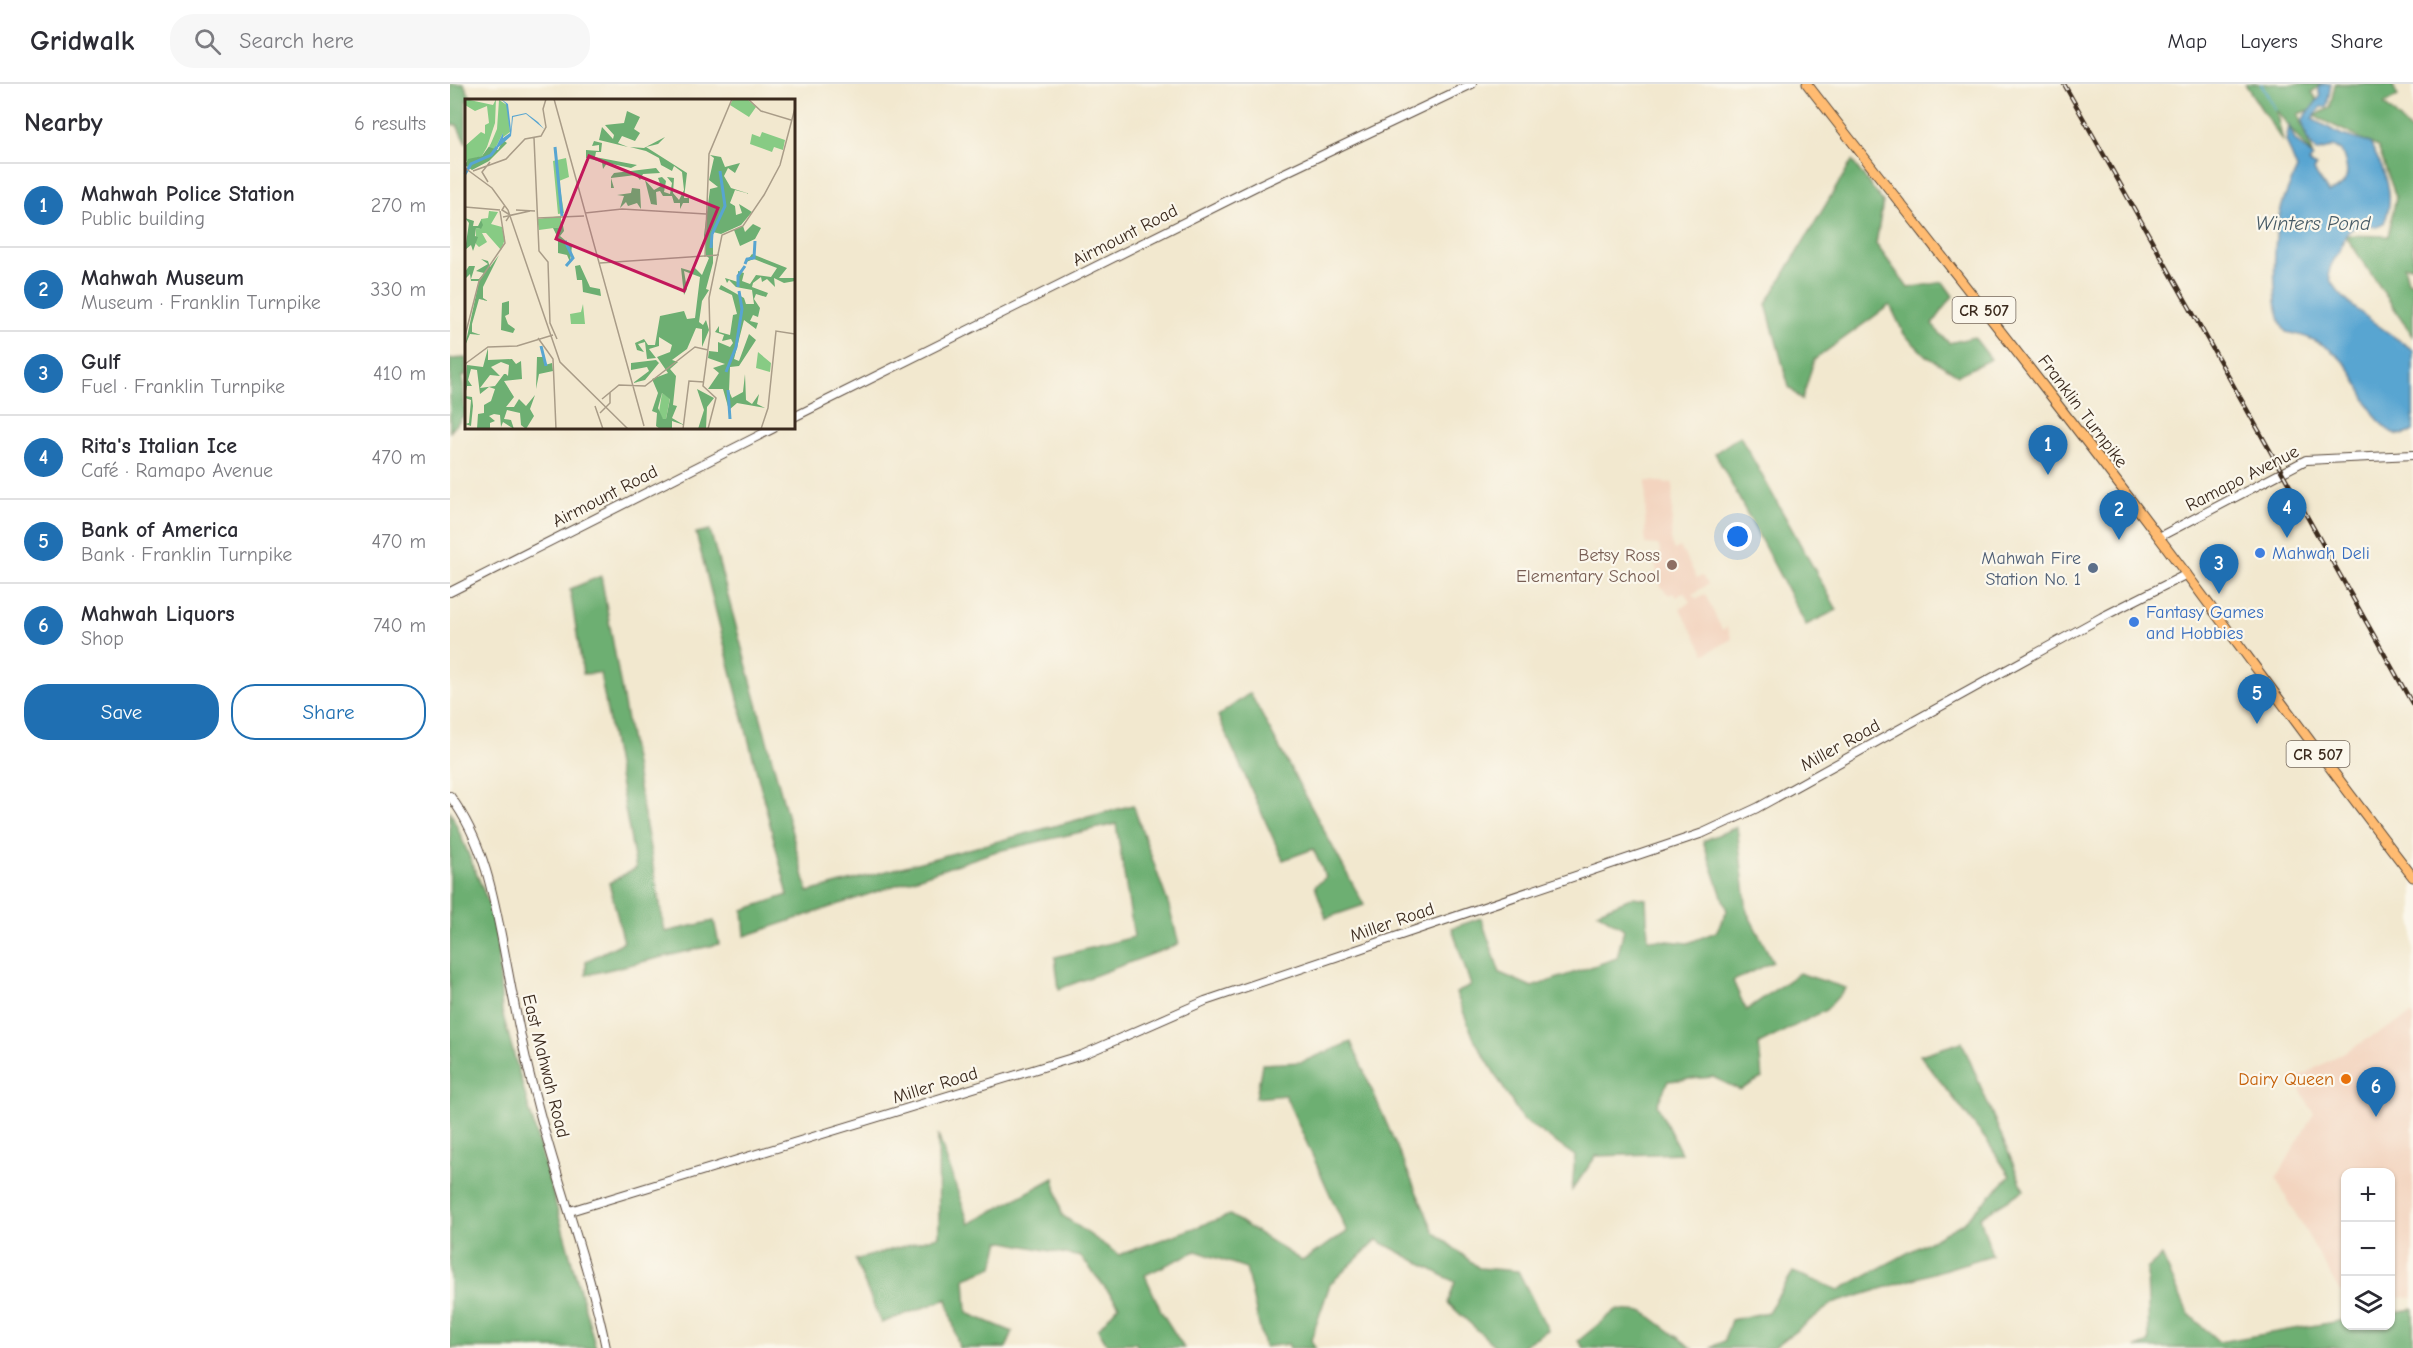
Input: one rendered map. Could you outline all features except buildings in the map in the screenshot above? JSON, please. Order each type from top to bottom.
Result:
[{"type":"main road","name":"Franklin Turnpike","points":[[1807,84],[2159,537],[2320,758],[2413,877]]},
{"type":"street","name":"Airmount Road","points":[[795,417],[1259,185],[1472,84]]},
{"type":"street","name":"Airmount Road","points":[[450,592],[772,429]]},
{"type":"street","name":"Ramapo Avenue","points":[[2159,537],[2306,460],[2413,455]]},
{"type":"street","name":"Miller Road","points":[[570,1211],[1082,1055],[1205,1000],[1703,832],[1757,808],[2102,617],[2187,574]]},
{"type":"street","name":"East Mahwah Road","points":[[450,796],[473,834],[493,894],[526,1062],[593,1287],[606,1348]]},
{"type":"shaded area","name":"Betsy Ross Elementary School","points":[[1646,481],[1673,483],[1671,544],[1674,550],[1680,547],[1697,578],[1702,576],[1708,584],[1693,594],[1697,599],[1705,594],[1722,630],[1727,627],[1732,639],[1705,654],[1680,609],[1690,602],[1684,592],[1677,597],[1673,593],[1669,595],[1661,587],[1653,557],[1661,553],[1658,545],[1645,544]]},
{"type":"shaded area","points":[[2413,1014],[2413,1298],[2395,1296],[2395,1168],[2341,1168],[2341,1292],[2276,1179],[2314,1113],[2294,1080]]},
{"type":"green space","points":[[450,84],[464,84],[472,99],[465,99],[465,142],[457,125],[450,124]]},
{"type":"green space","points":[[2245,84],[2322,84],[2312,92],[2321,106],[2298,114],[2313,157],[2276,110],[2283,142]]},
{"type":"green space","points":[[2335,84],[2392,84],[2398,96],[2384,104],[2413,133],[2413,266],[2404,266],[2408,281],[2413,283],[2413,336],[2345,235],[2388,236],[2396,197],[2378,147],[2314,116],[2330,108]]},
{"type":"green space","points":[[1852,161],[1883,202],[1876,244],[1908,288],[1943,282],[1953,296],[1932,325],[1949,343],[1974,337],[1991,359],[1958,375],[1926,356],[1904,334],[1890,305],[1814,360],[1802,400],[1789,387],[1766,304]]},
{"type":"green space","points":[[465,358],[465,375],[463,376],[465,414],[450,432],[450,359]]},
{"type":"green space","points":[[1740,436],[1837,610],[1806,625],[1715,453]]},
{"type":"green space","points":[[710,530],[808,892],[1133,805],[1169,906],[1179,944],[1059,989],[1055,957],[1134,937],[1116,824],[994,852],[745,936],[743,910],[788,895],[696,533]]},
{"type":"green space","points":[[601,576],[665,932],[714,921],[719,944],[586,975],[586,961],[624,942],[609,883],[636,868],[600,673],[583,674],[570,589]]},
{"type":"green space","points":[[1250,693],[1364,905],[1326,918],[1315,886],[1326,877],[1313,849],[1283,860],[1218,716]]},
{"type":"green space","points":[[450,810],[496,921],[502,1012],[596,1348],[450,1348]]},
{"type":"green space","points":[[1737,827],[1747,912],[1773,962],[1733,981],[1746,1010],[1799,973],[1846,988],[1826,1010],[1759,1044],[1762,1078],[1740,1090],[1713,1077],[1668,1081],[1657,1105],[1681,1153],[1596,1156],[1572,1190],[1575,1156],[1522,1119],[1474,1039],[1456,993],[1471,986],[1452,928],[1481,918],[1500,973],[1532,987],[1617,958],[1624,929],[1597,912],[1633,897],[1646,899],[1648,939],[1688,943],[1716,932],[1727,911],[1703,841]]},
{"type":"green space","points":[[1351,1042],[1434,1232],[1479,1268],[1518,1271],[1548,1330],[1519,1348],[1497,1348],[1448,1303],[1455,1282],[1377,1240],[1330,1284],[1311,1340],[1315,1348],[1290,1348],[1288,1344],[1264,1347],[1246,1268],[1196,1251],[1145,1275],[1162,1313],[1184,1348],[1138,1348],[1136,1343],[1107,1344],[1098,1329],[1119,1305],[1081,1257],[1000,1241],[993,1267],[965,1278],[967,1313],[1013,1332],[1006,1348],[959,1348],[947,1299],[881,1323],[855,1260],[939,1236],[938,1135],[969,1224],[1054,1178],[1062,1215],[1119,1255],[1230,1215],[1302,1261],[1347,1232],[1285,1095],[1256,1098],[1262,1064],[1302,1062]]},
{"type":"green space","points":[[1962,1042],[2024,1190],[1980,1217],[1992,1255],[1832,1304],[1773,1348],[1710,1348],[1724,1341],[1731,1320],[1768,1312],[1793,1272],[1839,1290],[1963,1223],[2010,1176],[1987,1141],[1920,1055]]},
{"type":"green space","points":[[2162,1256],[2188,1313],[2219,1342],[2341,1321],[2341,1330],[2395,1330],[2395,1312],[2413,1309],[2413,1348],[2136,1348],[2149,1343],[2147,1269]]},
{"type":"green space","points":[[1616,1310],[1644,1312],[1692,1348],[1584,1348],[1578,1341]]},
{"type":"water","name":"Winters Pond","points":[[2331,84],[2327,107],[2321,107],[2312,119],[2342,135],[2370,143],[2387,182],[2389,202],[2384,223],[2375,227],[2363,223],[2350,231],[2345,236],[2329,274],[2332,283],[2351,304],[2413,350],[2413,431],[2402,435],[2392,432],[2383,425],[2351,371],[2338,356],[2314,340],[2286,332],[2277,310],[2275,259],[2277,228],[2282,205],[2297,169],[2286,141],[2289,126],[2295,140],[2313,157],[2309,163],[2316,167],[2314,171],[2328,192],[2341,186],[2345,181],[2347,170],[2341,150],[2333,147],[2316,152],[2307,139],[2302,120],[2320,97],[2318,87]]},
{"type":"waterway","points":[[2261,84],[2275,109]]},
{"type":"railway","points":[[2064,84],[2413,705]]},
{"type":"place","name":"Mahwah Police Station","points":[[2048,475]]},
{"type":"place","name":"Rita's Italian Ice","points":[[2287,538]]},
{"type":"place","name":"Mahwah Museum","points":[[2119,540]]},
{"type":"place","name":"Mahwah Deli","points":[[2260,553]]},
{"type":"place","name":"Betsy Ross Elementary School","points":[[1672,565]]},
{"type":"place","name":"Mahwah Fire Station No. 1","points":[[2093,568]]},
{"type":"place","name":"Gulf","points":[[2219,594]]},
{"type":"place","name":"Fantasy Games and Hobbies","points":[[2134,622]]},
{"type":"place","name":"Bank of America","points":[[2257,724]]},
{"type":"place","name":"Dairy Queen","points":[[2346,1079]]},
{"type":"place","name":"Mahwah Liquors","points":[[2376,1117]]}]
